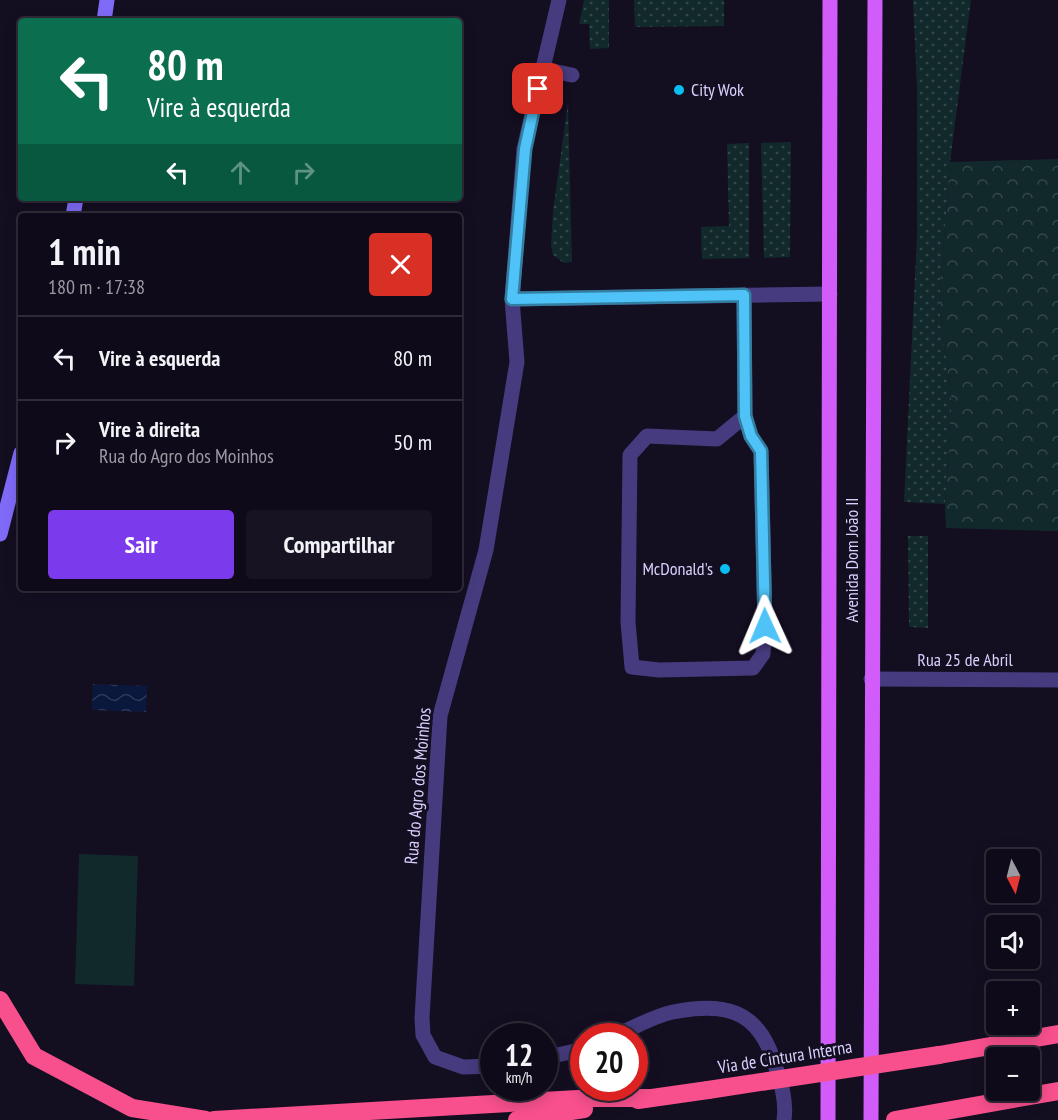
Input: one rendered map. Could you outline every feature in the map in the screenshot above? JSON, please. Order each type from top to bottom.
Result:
[{"type":"highway","points":[[0,1000],[34,1056],[132,1108],[206,1120]]},
{"type":"highway","name":"Via de Cintura Interna","points":[[517,1120],[939,1055],[1058,1034]]},
{"type":"highway","points":[[895,1120],[1058,1091]]},
{"type":"highway","points":[[214,1120],[596,1098],[650,1098]]},
{"type":"main road","points":[[104,18],[107,0]]},
{"type":"main road","name":"Avenida Dom João II","points":[[828,1120],[830,0]]},
{"type":"main road","name":"Avenida Dom João II","points":[[871,1120],[874,0]]},
{"type":"main road","points":[[0,534],[18,465]]},
{"type":"street","name":"Rua do Agro dos Moinhos","points":[[480,1066],[463,1067],[435,1057],[423,1035],[422,1018],[440,716],[486,550],[517,362],[512,299],[525,149],[559,0]]},
{"type":"street","points":[[543,69],[572,75]]},
{"type":"street","points":[[512,299],[830,294]]},
{"type":"street","points":[[744,295],[745,416],[751,436],[761,451],[765,626],[763,654],[753,668],[659,670],[632,667],[628,622],[630,455],[647,436],[717,439],[745,416]]},
{"type":"street","name":"Rua 25 de Abril","points":[[871,679],[1058,680]]},
{"type":"street","points":[[645,1023],[672,1012],[718,1007],[748,1018],[768,1042],[783,1088],[784,1120]]},
{"type":"green space","points":[[584,0],[609,0],[609,48],[590,49],[589,24],[579,24]]},
{"type":"green space","points":[[634,0],[724,0],[724,26],[635,27]]},
{"type":"green space","points":[[913,0],[971,0],[950,162],[939,304],[952,404],[945,504],[904,502],[917,236],[917,88]]},
{"type":"green space","points":[[568,103],[572,262],[564,263],[553,255],[551,245],[553,211]]},
{"type":"green space","points":[[791,142],[790,257],[764,258],[761,143]]},
{"type":"green space","points":[[749,143],[749,258],[702,259],[701,227],[729,226],[727,144]]},
{"type":"green space","points":[[1058,159],[1058,531],[946,528],[945,504],[952,404],[939,304],[950,162]]},
{"type":"green space","points":[[908,536],[928,536],[928,628],[909,627]]},
{"type":"green space","points":[[79,854],[138,856],[134,986],[75,984]]},
{"type":"water","points":[[93,684],[147,686],[146,712],[92,710]]},
{"type":"place","name":"City Wok","points":[[679,90]]},
{"type":"place","name":"McDonald's","points":[[725,569]]},
{"type":"route","points":[[538,89],[525,149],[512,299],[744,295],[745,416],[751,436],[761,451],[765,626]]}]
